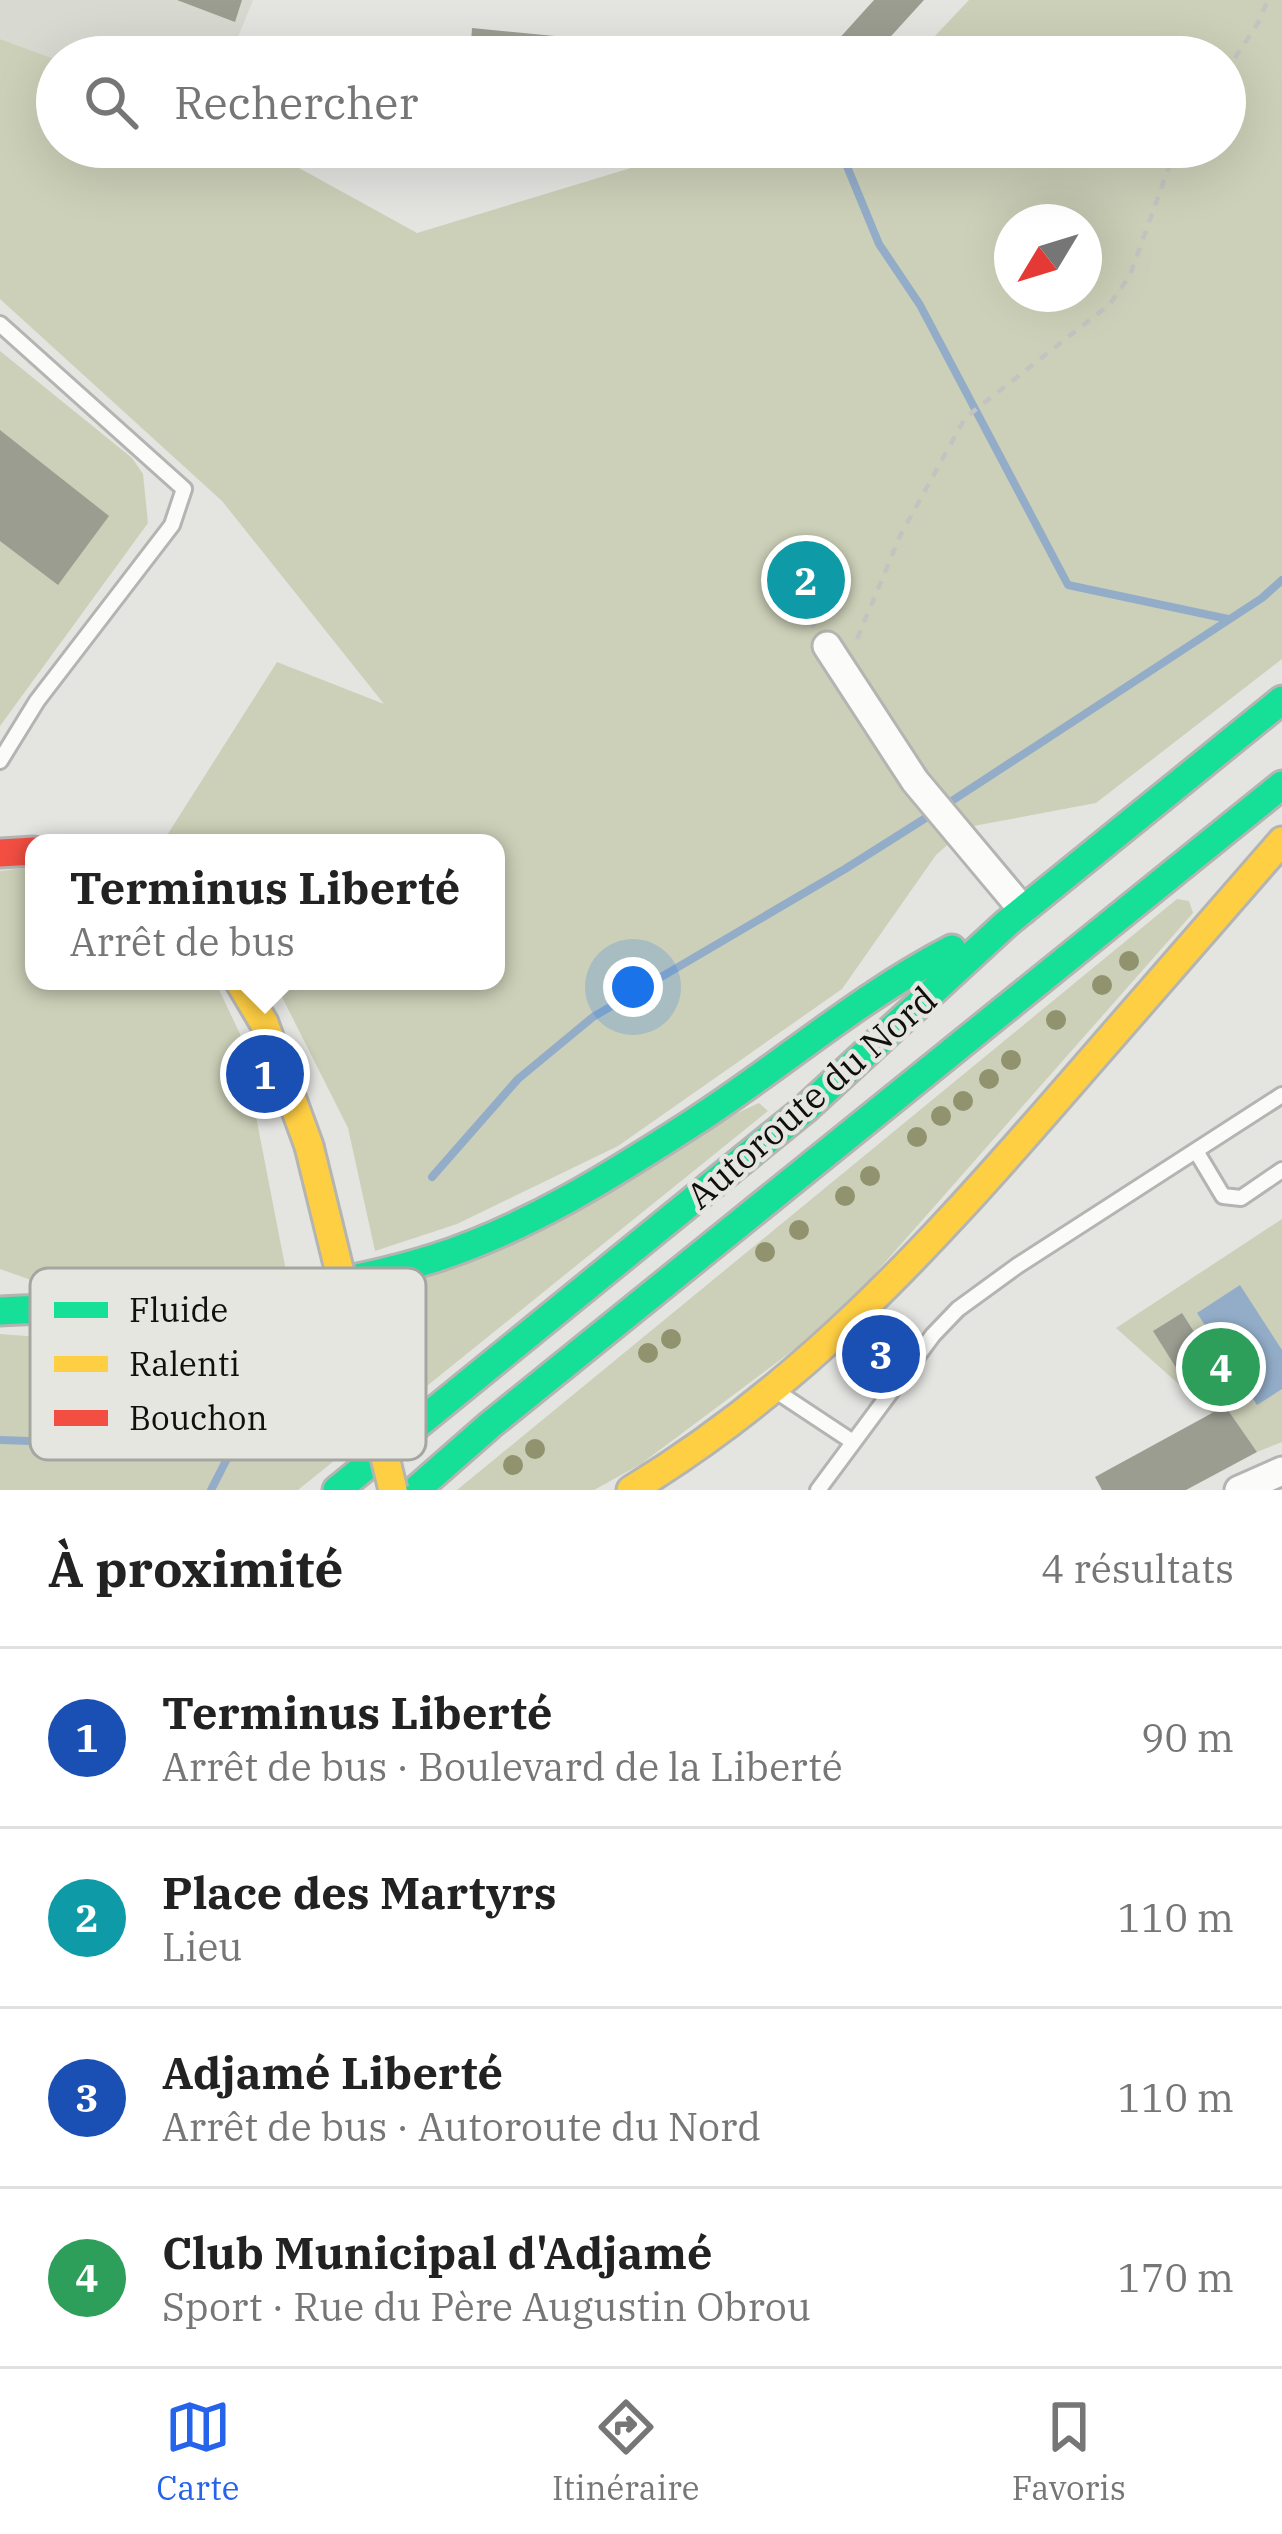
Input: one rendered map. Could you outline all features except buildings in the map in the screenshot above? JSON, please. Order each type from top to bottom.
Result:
[{"type":"main road","name":"Autoroute du Nord","points":[[426,1417],[805,1108],[1015,916],[1282,700]]},
{"type":"main road","name":"Autoroute du Nord","points":[[416,1490],[638,1304],[1282,785]]},
{"type":"main road","points":[[631,1490],[776,1391],[833,1344],[943,1230],[1282,842]]},
{"type":"main road","points":[[399,1268],[494,1235],[592,1184],[699,1119],[861,999],[1015,916]]},
{"type":"main road","points":[[244,990],[263,1023],[308,1145],[338,1268]]},
{"type":"main road","points":[[0,1283],[30,1293]]},
{"type":"main road","points":[[0,1311],[30,1309]]},
{"type":"main road","points":[[733,1453],[776,1391]]},
{"type":"main road","name":"Autoroute du Nord","points":[[337,1490],[374,1460]]},
{"type":"main road","points":[[386,1460],[393,1490]]},
{"type":"street","points":[[826,646],[915,781],[1015,916]]},
{"type":"street","points":[[1239,1490],[1282,1471]]},
{"type":"lane","points":[[0,324],[184,489],[172,525],[37,701],[0,761]]},
{"type":"lane","points":[[818,1490],[933,1335],[958,1309],[1282,1095]]},
{"type":"lane","points":[[1196,1151],[1223,1196],[1241,1198],[1282,1170]]},
{"type":"lane","points":[[776,1391],[853,1442]]},
{"type":"path","points":[[1246,42],[1268,0]]},
{"type":"path","points":[[843,672],[900,536],[964,418],[1110,304],[1130,275],[1168,168]]},
{"type":"path","points":[[772,563],[826,646]]},
{"type":"shaded area","points":[[0,0],[253,0],[238,36],[36,36],[36,52],[0,39]]},
{"type":"green space","points":[[969,0],[1282,0],[1282,659],[1096,803],[968,827],[936,855],[842,989],[618,1146],[457,1224],[375,1251],[348,1128],[279,990],[505,990],[505,834],[168,834],[277,662],[384,704],[222,501],[0,299],[0,39],[36,52],[36,168],[299,168],[417,233],[631,168],[1246,168],[1246,36],[935,36]]},
{"type":"green space","points":[[0,351],[132,458],[143,474],[148,523],[0,726]]},
{"type":"green space","points":[[25,868],[25,990],[219,990],[240,1034],[285,1268],[30,1268],[30,1280],[0,1269],[0,871]]},
{"type":"green space","points":[[1177,899],[1189,901],[1193,913],[836,1318],[641,1464],[594,1490],[457,1490]]},
{"type":"green space","points":[[759,1103],[768,1111],[426,1387],[426,1268],[398,1268]]},
{"type":"green space","points":[[1282,1219],[1282,1442],[1257,1452],[1225,1407],[1212,1414],[1116,1328]]},
{"type":"green space","points":[[0,1334],[30,1336],[30,1460],[335,1460],[298,1490],[0,1490]]},
{"type":"water","points":[[1240,1285],[1282,1350],[1282,1389],[1257,1405],[1197,1313]]},
{"type":"waterway","points":[[848,168],[879,244],[920,305],[1068,585],[1228,619]]},
{"type":"waterway","points":[[944,806],[1262,598],[1282,580]]},
{"type":"waterway","points":[[432,1177],[518,1079],[593,1017],[932,814]]},
{"type":"waterway","points":[[0,1440],[30,1441]]},
{"type":"waterway","points":[[211,1490],[226,1460]]},
{"type":"traffic: fast","points":[[426,1418],[805,1109],[1007,923],[1282,700]]},
{"type":"traffic: fast","points":[[416,1490],[490,1425],[1282,785]]},
{"type":"traffic: fast","points":[[400,1268],[469,1246],[569,1199],[726,1100],[885,988],[952,949]]},
{"type":"traffic: fast","points":[[0,1311],[30,1310]]},
{"type":"traffic: fast","points":[[337,1490],[374,1460]]},
{"type":"traffic: slow","points":[[631,1490],[751,1407],[858,1313],[1006,1158],[1282,841]]},
{"type":"traffic: slow","points":[[244,990],[264,1023],[309,1146]]},
{"type":"traffic: slow","points":[[309,1146],[339,1268]]},
{"type":"traffic: slow","points":[[386,1460],[393,1490]]},
{"type":"traffic: jam","points":[[0,853],[25,852]]},
{"type":"place","name":"Place des Martyrs","points":[[806,580]]},
{"type":"place","name":"Terminus Liberté","points":[[265,1074]]},
{"type":"place","name":"Adjamé Liberté","points":[[881,1354]]},
{"type":"place","name":"Club Municipal d'Adjamé","points":[[1221,1367]]}]
